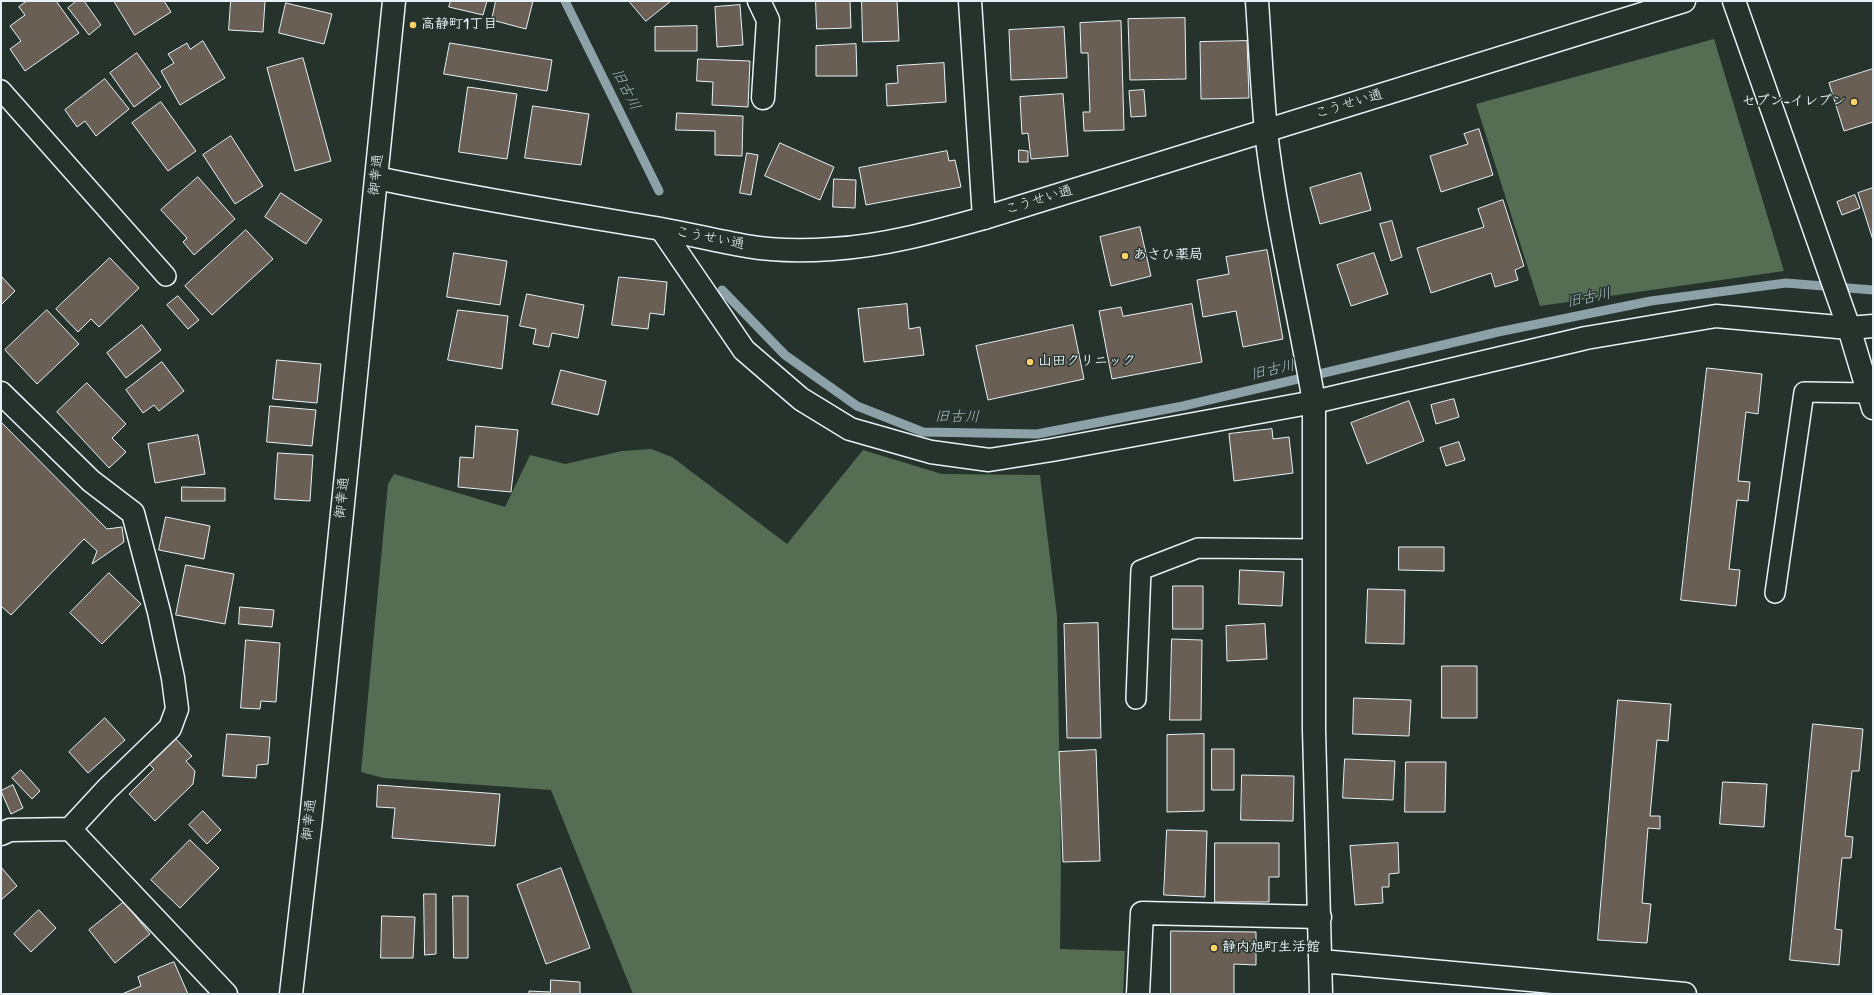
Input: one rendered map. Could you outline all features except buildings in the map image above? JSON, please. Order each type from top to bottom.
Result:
[{"type":"street","name":"御幸通","points":[[291,994],[311,819],[394,1]]},
{"type":"street","points":[[759,1],[768,20],[763,98]]},
{"type":"street","points":[[970,1],[984,218]]},
{"type":"street","points":[[1257,1],[1266,131],[1284,249],[1308,363],[1313,395],[1314,730],[1321,994]]},
{"type":"street","name":"こうせい通","points":[[377,178],[555,213],[662,230],[747,246],[789,250],[833,249],[880,244],[930,233],[984,218],[1684,1]]},
{"type":"street","points":[[1734,1],[1841,304],[1871,401]]},
{"type":"street","points":[[662,230],[744,350],[800,399],[850,429],[931,452],[989,460],[1052,450],[1586,338],[1716,316],[1849,328],[1873,326]]},
{"type":"street","points":[[1,393],[91,481],[133,513],[159,612],[174,678],[177,709],[170,728],[107,789],[70,829],[10,830],[1,834]]},
{"type":"street","points":[[70,829],[226,994]]},
{"type":"street","points":[[1138,994],[1142,913],[1320,917]]},
{"type":"street","points":[[1321,960],[1685,994]]},
{"type":"lane","points":[[1,90],[166,276]]},
{"type":"lane","points":[[1775,593],[1804,392],[1871,401]]},
{"type":"lane","points":[[1136,699],[1141,570],[1198,548],[1314,549]]},
{"type":"green space","points":[[1714,39],[1784,271],[1540,306],[1476,104]]},
{"type":"green space","points":[[651,449],[672,457],[787,544],[863,450],[942,474],[1040,475],[1057,616],[1061,863],[1060,949],[1125,951],[1123,994],[633,994],[551,790],[383,778],[361,772],[388,484],[394,474],[505,507],[530,455],[565,464],[622,451]]},
{"type":"waterway","name":"旧古川","points":[[565,1],[659,191]]},
{"type":"waterway","name":"旧古川","points":[[722,290],[785,355],[857,406],[923,432],[1037,434],[1183,406],[1498,332],[1651,301],[1786,283],[1873,290]]},
{"type":"place","name":"高静町1丁目","points":[[413,25]]},
{"type":"place","name":"セブン-イレブン","points":[[1854,102]]},
{"type":"place","name":"あさひ薬局","points":[[1125,256]]},
{"type":"place","name":"山田クリニック","points":[[1030,362]]},
{"type":"place","name":"静内旭町生活館","points":[[1214,948]]}]
